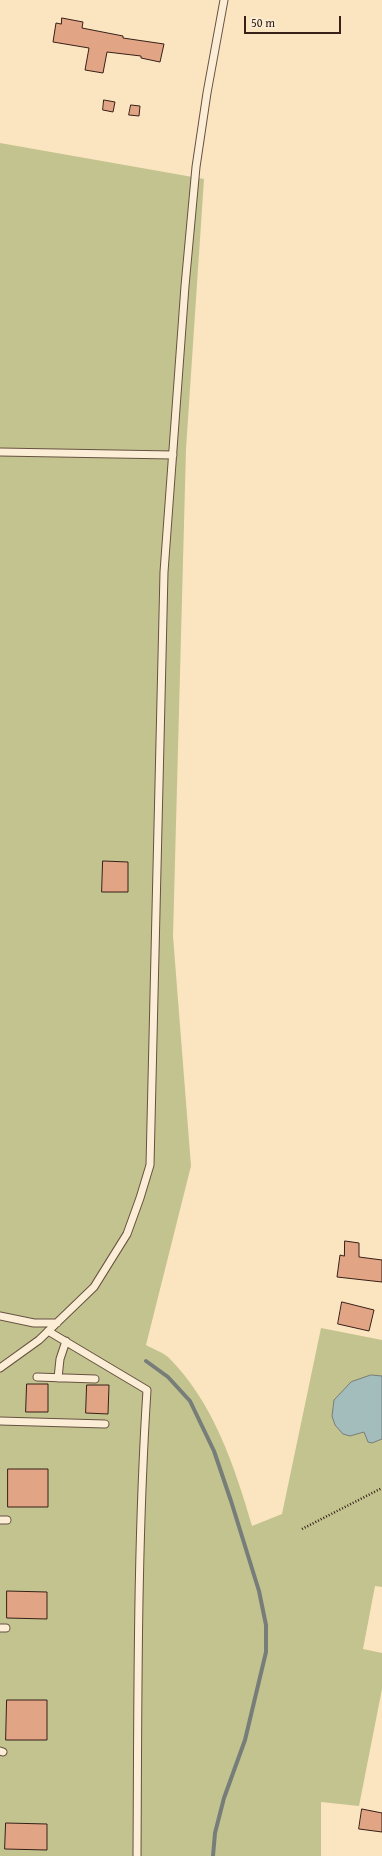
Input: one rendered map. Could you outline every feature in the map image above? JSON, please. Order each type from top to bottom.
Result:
[{"type":"lane","points":[[0,1368],[39,1340],[94,1287],[127,1234],[150,1165],[164,572],[185,286],[196,167],[207,93],[224,0]]},
{"type":"lane","points":[[0,452],[173,455]]},
{"type":"lane","points":[[0,1316],[34,1323],[57,1322]]},
{"type":"lane","points":[[48,1331],[147,1390],[143,1442],[140,1568],[137,1856]]},
{"type":"lane","points":[[58,1378],[60,1359],[66,1341]]},
{"type":"lane","points":[[37,1377],[95,1379]]},
{"type":"lane","points":[[0,1421],[105,1424]]},
{"type":"path","points":[[302,1529],[382,1488]]},
{"type":"green space","points":[[0,143],[204,179],[186,449],[173,936],[191,1166],[146,1345],[168,1357],[184,1374],[210,1414],[230,1458],[252,1526],[282,1514],[321,1328],[382,1340],[382,1587],[375,1586],[363,1649],[382,1653],[382,1689],[359,1806],[321,1802],[321,1856],[0,1856]]},
{"type":"water","points":[[371,1375],[382,1376],[382,1439],[372,1443],[368,1442],[364,1432],[350,1436],[343,1434],[335,1425],[332,1416],[334,1400],[351,1382]]},
{"type":"building","points":[[62,18],[83,22],[82,28],[123,36],[123,38],[164,44],[160,62],[141,58],[141,56],[107,52],[103,73],[85,70],[89,48],[53,42],[56,23],[61,24]]},
{"type":"building","points":[[104,100],[115,102],[113,112],[103,110]]},
{"type":"building","points":[[131,105],[140,106],[139,116],[129,115]]},
{"type":"building","points":[[103,861],[128,862],[128,892],[102,892]]},
{"type":"building","points":[[345,1241],[359,1243],[359,1257],[382,1260],[382,1282],[337,1277],[340,1255],[344,1256]]},
{"type":"building","points":[[342,1302],[374,1310],[369,1331],[338,1324]]},
{"type":"building","points":[[27,1384],[48,1384],[48,1412],[26,1412]]},
{"type":"building","points":[[87,1385],[109,1385],[108,1414],[86,1413]]},
{"type":"building","points":[[8,1469],[48,1469],[48,1507],[8,1507]]},
{"type":"building","points":[[7,1591],[47,1592],[47,1619],[7,1618]]},
{"type":"building","points":[[7,1700],[47,1700],[47,1740],[6,1740]]},
{"type":"building","points":[[362,1809],[382,1813],[382,1832],[359,1829]]},
{"type":"building","points":[[6,1823],[47,1824],[47,1850],[5,1849]]},
{"type":"waterway","points":[[146,1361],[168,1377],[190,1401],[214,1451],[259,1591],[266,1625],[266,1652],[245,1740],[224,1798],[215,1833],[213,1856]]}]
